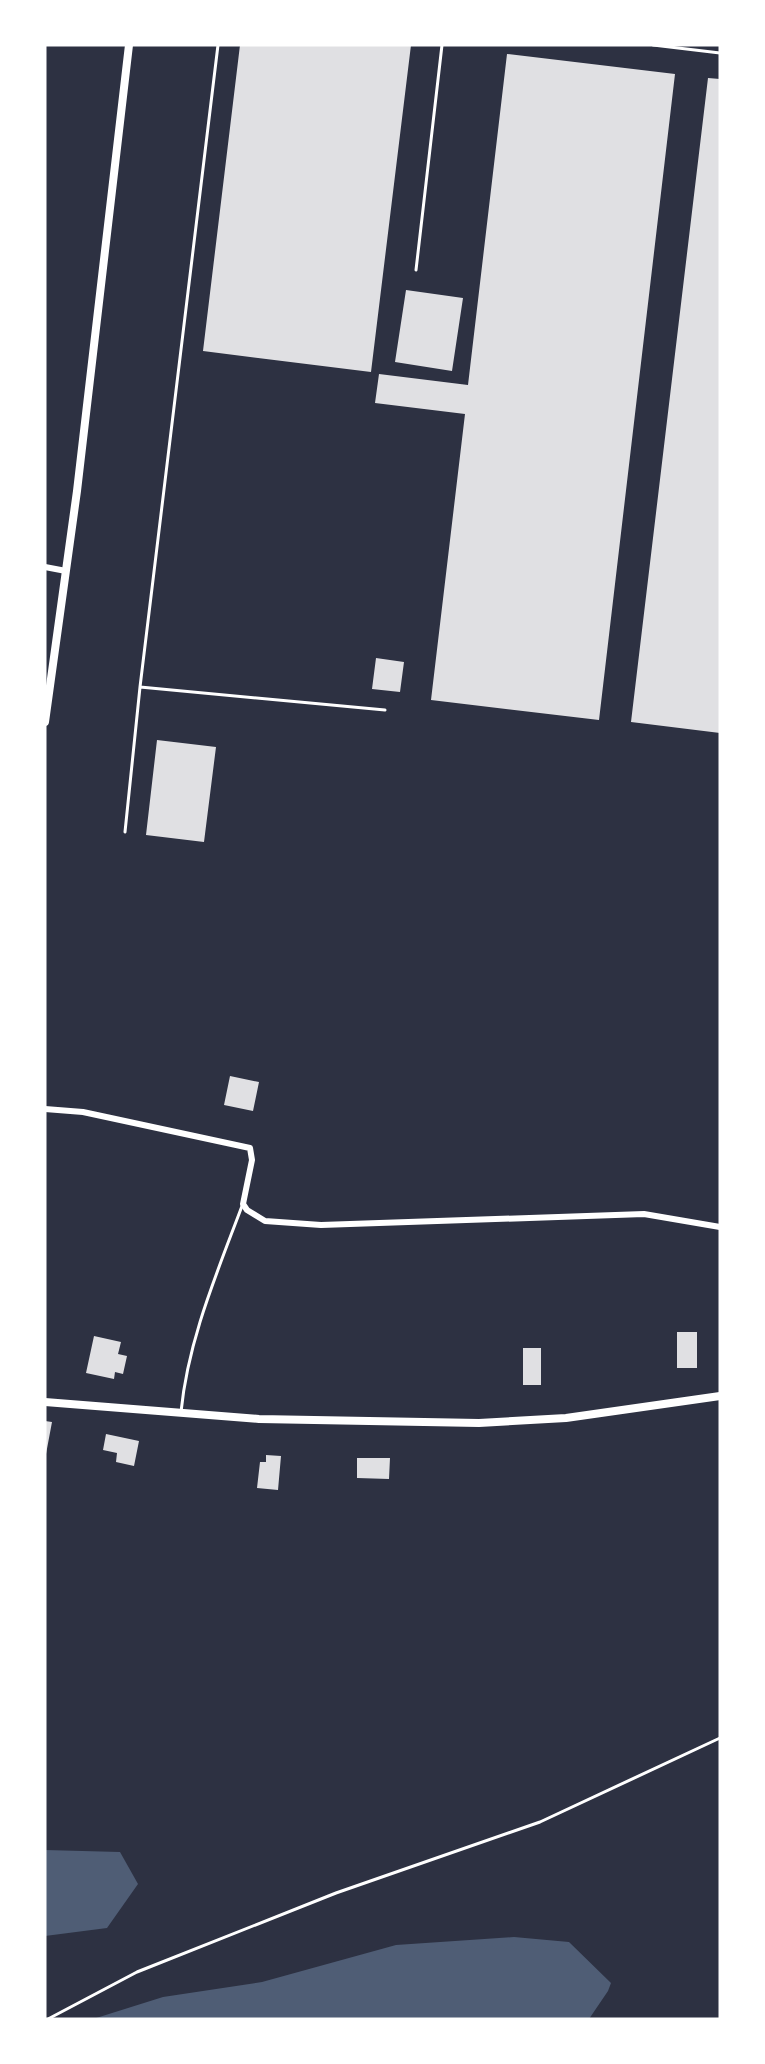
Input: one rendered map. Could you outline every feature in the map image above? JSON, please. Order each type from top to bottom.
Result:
[{"type":"street","points":[[45,722],[79,469],[129,49]]},
{"type":"street","points":[[45,567],[66,571]]},
{"type":"street","points":[[45,1109],[83,1112],[250,1148],[252,1160],[243,1204],[247,1210],[265,1221],[321,1225],[644,1214],[720,1227]]},
{"type":"street","points":[[45,1402],[259,1419],[479,1423],[566,1418],[720,1396]]},
{"type":"lane","points":[[125,832],[140,687],[218,45]]},
{"type":"lane","points":[[416,270],[442,45]]},
{"type":"lane","points":[[653,45],[720,53]]},
{"type":"lane","points":[[140,687],[385,710]]},
{"type":"lane","points":[[181,1414],[183,1386],[199,1324],[243,1204]]},
{"type":"path","points":[[48,2019],[137,1972],[336,1893],[540,1822],[720,1738]]},
{"type":"water","points":[[45,1850],[120,1852],[138,1884],[107,1928],[45,1936]]},
{"type":"water","points":[[514,1937],[569,1942],[611,1983],[589,2019],[93,2019],[163,1997],[262,1982],[396,1945]]},
{"type":"building","points":[[240,45],[411,45],[371,372],[203,351]]},
{"type":"building","points":[[507,54],[675,74],[599,720],[431,700],[465,414],[375,403],[379,374],[468,385]]},
{"type":"building","points":[[708,78],[720,79],[720,733],[631,722]]},
{"type":"building","points":[[406,290],[463,298],[452,371],[395,362]]},
{"type":"building","points":[[376,658],[404,662],[400,692],[372,689]]},
{"type":"building","points":[[157,740],[216,747],[204,842],[146,835]]},
{"type":"building","points":[[230,1076],[259,1082],[253,1111],[224,1105]]},
{"type":"building","points":[[677,1332],[697,1332],[697,1368],[677,1368]]},
{"type":"building","points":[[94,1336],[121,1342],[118,1354],[127,1356],[123,1374],[115,1372],[114,1379],[86,1373]]},
{"type":"building","points":[[523,1348],[541,1348],[541,1385],[523,1385]]},
{"type":"building","points":[[45,1421],[52,1422],[46,1454],[45,1454]]},
{"type":"building","points":[[106,1434],[139,1441],[134,1466],[116,1462],[117,1453],[103,1450]]},
{"type":"building","points":[[266,1455],[281,1456],[278,1490],[257,1488],[260,1462],[266,1462]]},
{"type":"building","points":[[357,1458],[390,1458],[389,1479],[357,1478]]}]
